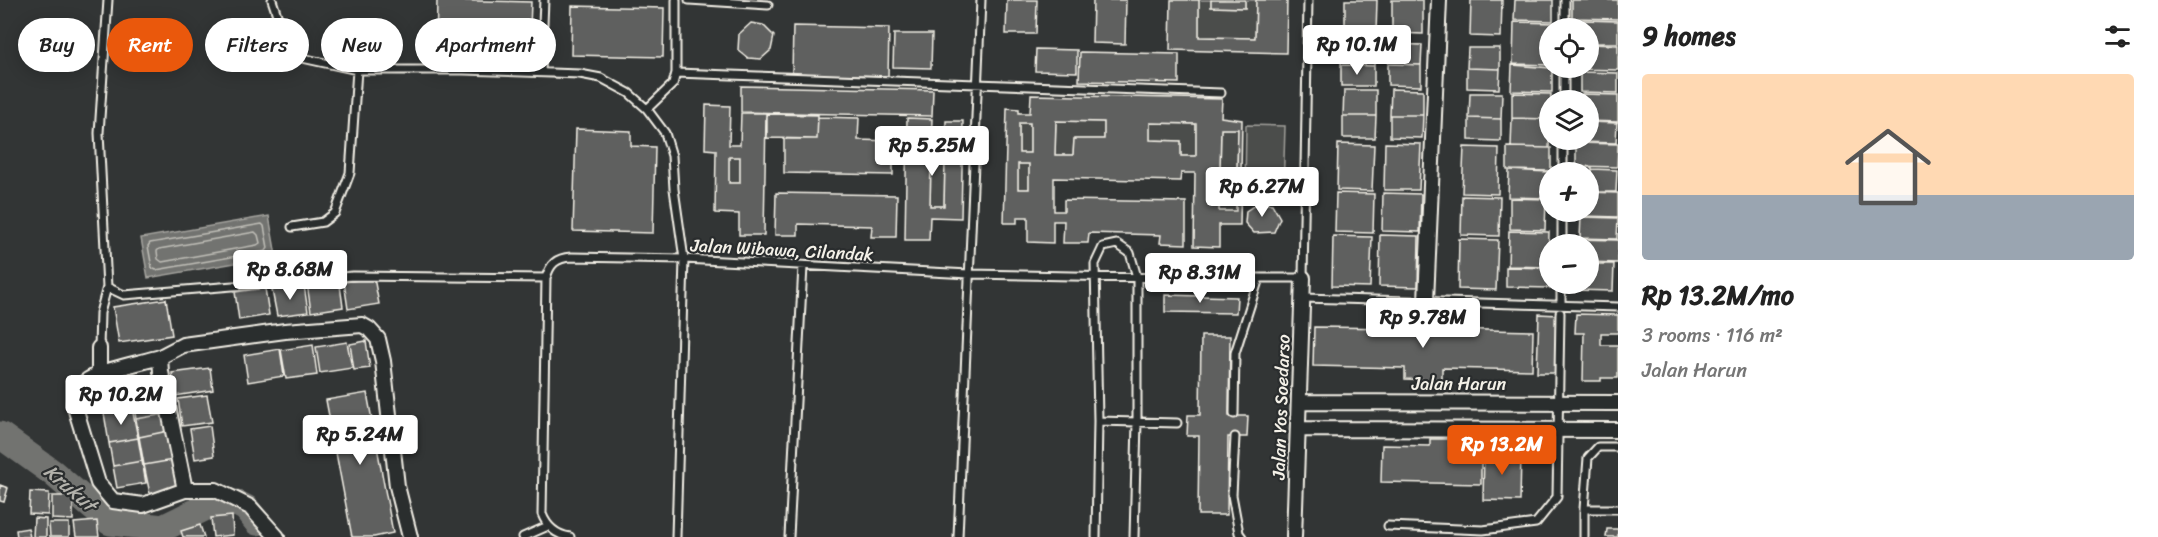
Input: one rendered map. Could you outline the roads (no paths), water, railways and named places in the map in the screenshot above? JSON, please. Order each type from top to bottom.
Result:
[{"type":"street","points":[[1426,302],[1438,0]]},
{"type":"street","name":"Jalan Yos Soedarso","points":[[1294,537],[1303,278]]},
{"type":"street","points":[[277,537],[250,507],[216,490],[185,490],[143,505],[113,501],[98,483],[74,404],[76,392],[87,381],[99,375],[160,357],[183,345],[285,331],[362,326],[369,329],[378,339],[383,361],[397,486],[410,537]]},
{"type":"street","points":[[99,348],[99,375]]},
{"type":"street","points":[[160,357],[160,372],[185,490]]},
{"type":"street","name":"Jalan Harun","points":[[1299,402],[1618,404]]},
{"type":"street","points":[[1298,429],[1618,430]]},
{"type":"lane","points":[[99,348],[100,313],[107,287],[99,133],[108,0]]},
{"type":"lane","points":[[272,0],[284,36],[302,58],[321,62]]},
{"type":"lane","points":[[543,18],[544,0]]},
{"type":"lane","points":[[647,109],[673,84],[676,73],[676,0]]},
{"type":"lane","points":[[689,0],[768,5]]},
{"type":"lane","points":[[958,537],[981,0]]},
{"type":"lane","points":[[1303,278],[1308,0]]},
{"type":"lane","points":[[1565,0],[1565,18]]},
{"type":"lane","points":[[292,227],[323,222],[335,213],[350,173],[357,72]]},
{"type":"lane","points":[[541,72],[580,74],[601,78],[629,93],[647,109],[665,133],[672,156],[684,260],[676,537]]},
{"type":"lane","points":[[676,73],[1221,93]]},
{"type":"lane","points":[[1096,537],[1098,421],[1095,264],[1103,247],[1118,244],[1130,253],[1137,277],[1134,537]]},
{"type":"lane","name":"Jalan Wibawa, Cilandak","points":[[546,278],[553,263],[560,258],[684,260],[969,274],[1303,278]]},
{"type":"lane","points":[[789,537],[803,266]]},
{"type":"lane","points":[[107,287],[124,295],[352,276],[546,278],[542,514],[548,526],[555,532],[570,537]]},
{"type":"lane","points":[[1234,414],[1235,353],[1259,278]]},
{"type":"lane","points":[[1388,526],[1483,530],[1536,523],[1557,497],[1560,430],[1561,294]]},
{"type":"lane","points":[[1303,298],[1560,309],[1618,307]]},
{"type":"lane","points":[[1098,421],[1177,423]]},
{"type":"lane","points":[[1235,437],[1232,495],[1242,537]]},
{"type":"lane","points":[[1584,537],[1588,458],[1598,447],[1618,447]]},
{"type":"lane","points":[[1584,509],[1618,509]]},
{"type":"lane","points":[[523,537],[548,526]]},
{"type":"water","points":[[269,216],[276,256],[148,278],[141,238]]},
{"type":"waterway","name":"Krukut","points":[[0,435],[53,473],[110,522],[163,528],[208,506],[236,503],[246,508],[257,522]]}]
